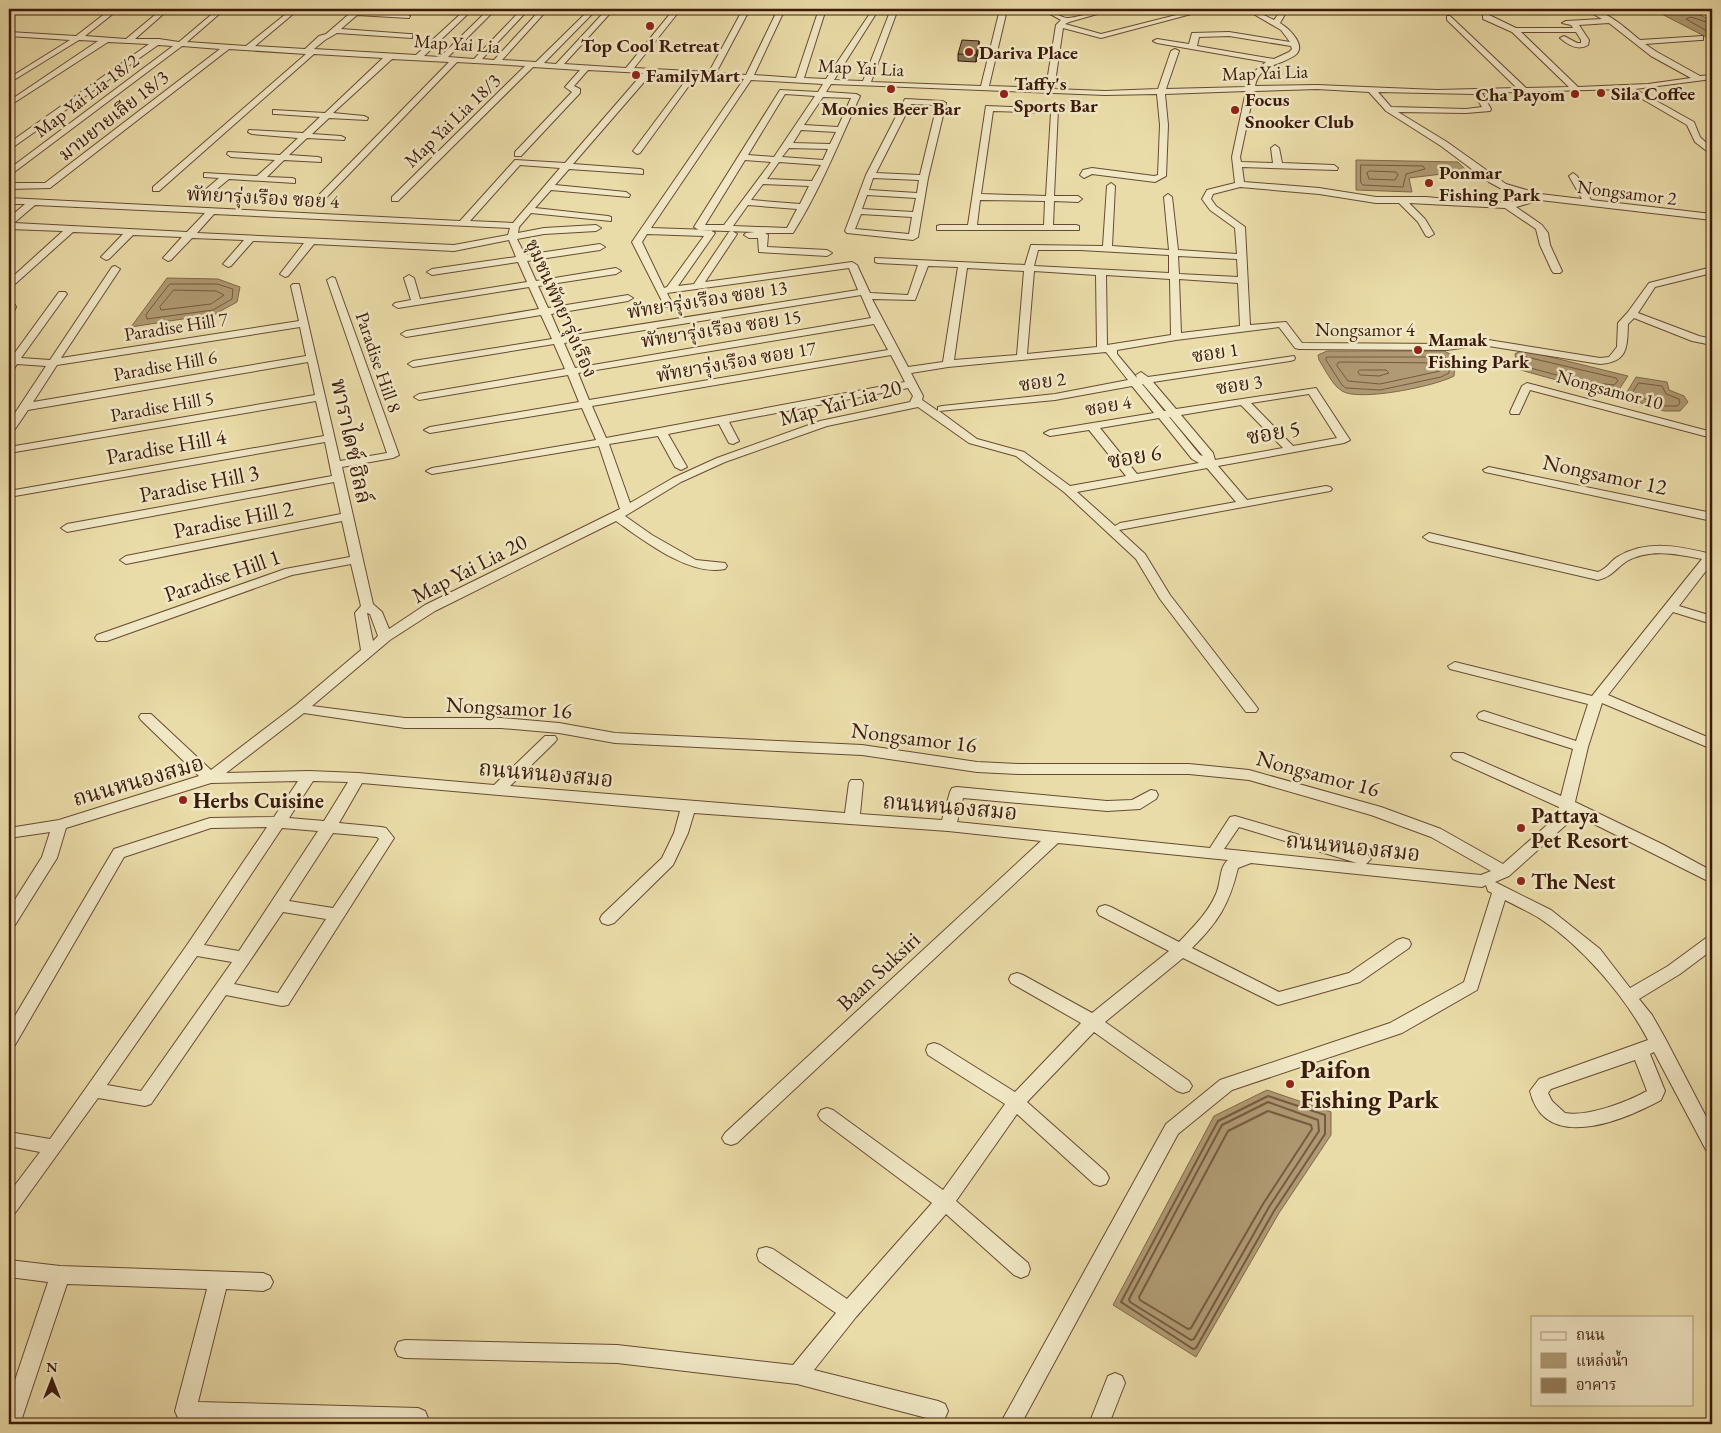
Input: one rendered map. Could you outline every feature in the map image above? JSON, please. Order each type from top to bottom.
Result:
[{"type":"street","points":[[9,81],[79,37],[115,9]]},
{"type":"street","points":[[128,40],[166,9]]},
{"type":"street","name":"Map Yai Lia 18/2","points":[[9,173],[182,43],[222,9]]},
{"type":"street","points":[[249,47],[296,9]]},
{"type":"street","points":[[156,188],[313,51],[333,38],[332,34],[355,13],[366,9]]},
{"type":"street","points":[[419,57],[470,9]]},
{"type":"street","points":[[442,59],[493,9]]},
{"type":"street","points":[[476,61],[526,9]]},
{"type":"street","points":[[496,62],[545,9]]},
{"type":"street","name":"Map Yai Lia 18/3","points":[[395,199],[594,9]]},
{"type":"street","points":[[558,66],[611,9]]},
{"type":"street","points":[[628,70],[678,9]]},
{"type":"street","points":[[712,75],[747,9]]},
{"type":"street","points":[[668,305],[666,290],[648,266],[638,242],[643,231],[748,77],[782,9]]},
{"type":"street","points":[[799,80],[823,9]]},
{"type":"street","points":[[698,286],[747,202],[788,145],[876,9]]},
{"type":"street","points":[[866,84],[895,9]]},
{"type":"street","points":[[984,89],[1002,13],[1016,9]]},
{"type":"street","points":[[1044,9],[1066,20]]},
{"type":"street","points":[[1050,91],[1060,25],[1066,20],[1106,9]]},
{"type":"street","points":[[1060,25],[1101,36],[1206,9]]},
{"type":"street","points":[[1240,184],[1236,157],[1253,77],[1262,68],[1292,54],[1296,48],[1290,33],[1276,23],[1248,9]]},
{"type":"street","points":[[1276,23],[1285,9]]},
{"type":"street","points":[[1588,9],[1611,21],[1654,54],[1699,79]]},
{"type":"street","points":[[355,13],[406,16]]},
{"type":"street","points":[[1450,18],[1524,90]]},
{"type":"street","points":[[1486,18],[1514,27],[1576,26],[1611,21]]},
{"type":"street","points":[[1564,38],[1574,45],[1583,46],[1585,40],[1576,26]]},
{"type":"street","points":[[1514,27],[1576,89]]},
{"type":"street","points":[[1191,47],[1195,43],[1196,35],[1226,33],[1296,45]]},
{"type":"street","name":"Map Yai Lia","points":[[9,34],[829,82],[1050,91],[1161,92],[1252,88],[1477,92],[1628,88],[1712,77]]},
{"type":"street","points":[[332,34],[409,36]]},
{"type":"street","points":[[1639,42],[1700,38]]},
{"type":"street","points":[[9,104],[107,39]]},
{"type":"street","points":[[1157,41],[1274,61]]},
{"type":"street","points":[[9,146],[159,42]]},
{"type":"street","name":"มาบยายเลีย 18/3","points":[[9,186],[48,186],[228,46]]},
{"type":"street","points":[[1084,175],[1086,172],[1092,171],[1155,179],[1162,176],[1164,125],[1161,92],[1175,51]]},
{"type":"street","points":[[260,179],[391,55]]},
{"type":"street","points":[[318,200],[455,60]]},
{"type":"street","points":[[463,223],[577,91],[568,87],[586,68]]},
{"type":"street","name":"ชุมชนพัทยารุ่งเรือง","points":[[622,513],[602,442],[512,237],[515,226],[528,210],[648,72]]},
{"type":"street","points":[[637,151],[694,74]]},
{"type":"street","points":[[920,102],[927,87]]},
{"type":"street","points":[[1628,88],[1691,124],[1693,134],[1699,143],[1712,152]]},
{"type":"street","points":[[1371,89],[1389,109],[1444,144],[1492,180],[1539,198]]},
{"type":"street","points":[[1022,110],[1024,90]]},
{"type":"street","points":[[643,231],[710,233],[729,231],[790,231],[834,147],[856,96],[783,92],[699,226],[729,231],[763,235],[762,250],[827,253]]},
{"type":"street","points":[[1389,109],[1466,111],[1487,109],[1477,92]]},
{"type":"street","points":[[908,101],[920,102],[942,103],[912,237],[850,231],[870,175],[908,101]]},
{"type":"street","points":[[972,228],[989,108],[1055,112],[1048,228]]},
{"type":"street","points":[[276,112],[364,118]]},
{"type":"street","points":[[798,127],[842,130]]},
{"type":"street","points":[[252,132],[341,138]]},
{"type":"street","points":[[788,145],[834,147]]},
{"type":"street","points":[[1275,148],[1278,166]]},
{"type":"street","points":[[231,154],[318,160]]},
{"type":"street","points":[[743,157],[826,163]]},
{"type":"street","points":[[518,158],[566,166],[640,172]]},
{"type":"street","points":[[1236,164],[1334,168]]},
{"type":"street","points":[[207,175],[292,182]]},
{"type":"street","points":[[870,175],[924,178]]},
{"type":"street","points":[[208,192],[226,176]]},
{"type":"street","points":[[1573,176],[1589,204]]},
{"type":"street","points":[[761,181],[814,184]]},
{"type":"street","points":[[1245,327],[1243,256],[1240,227],[1213,208],[1206,199],[1210,192],[1240,184],[1319,191],[1376,200],[1426,200],[1490,206],[1506,205],[1539,198]]},
{"type":"street","points":[[1107,249],[1111,186]]},
{"type":"street","points":[[548,187],[626,195]]},
{"type":"street","points":[[863,192],[921,196]]},
{"type":"street","points":[[976,197],[1078,199]]},
{"type":"street","points":[[1168,197],[1173,252],[1176,337]]},
{"type":"street","name":"Nongsamor 2","points":[[1539,198],[1712,218]]},
{"type":"street","points":[[1401,200],[1422,221],[1429,234]]},
{"type":"street","name":"พัทยารุ่งเรือง ซอย 4","points":[[9,202],[515,226]]},
{"type":"street","points":[[747,202],[804,206]]},
{"type":"street","points":[[9,225],[32,203]]},
{"type":"street","points":[[1506,205],[1539,227],[1557,271]]},
{"type":"street","points":[[528,210],[608,219]]},
{"type":"street","points":[[168,258],[212,211]]},
{"type":"street","points":[[857,211],[917,215]]},
{"type":"street","points":[[9,225],[454,248],[544,232],[596,228]]},
{"type":"street","points":[[940,228],[1076,228]]},
{"type":"street","points":[[12,282],[71,229]]},
{"type":"street","points":[[106,257],[131,232]]},
{"type":"street","points":[[666,290],[710,233]]},
{"type":"street","points":[[228,264],[251,238]]},
{"type":"street","points":[[285,274],[311,241]]},
{"type":"street","points":[[432,272],[600,247]]},
{"type":"street","points":[[1022,358],[1029,268],[1034,247],[1243,256]]},
{"type":"street","points":[[878,260],[1244,280]]},
{"type":"street","name":"พัทยารุ่งเรือง ซอย 13","points":[[557,340],[864,294],[912,298],[924,262]]},
{"type":"street","points":[[948,364],[963,264]]},
{"type":"street","points":[[666,290],[852,265],[864,294],[904,371]]},
{"type":"street","points":[[9,430],[115,269]]},
{"type":"street","name":"Nongsamor 4","points":[[1245,327],[1282,324],[1299,346],[1447,347],[1490,342],[1600,361],[1612,360],[1622,347],[1623,323],[1632,314],[1652,285],[1712,270]]},
{"type":"street","points":[[398,305],[616,271]]},
{"type":"street","points":[[1101,272],[1107,349],[1172,412],[1209,455],[1209,463]]},
{"type":"street","points":[[409,278],[416,302]]},
{"type":"street","points":[[332,280],[393,455],[336,466]]},
{"type":"street","name":"พาราไดซ์ ฮิลล์","points":[[296,286],[367,606],[376,612],[385,637]]},
{"type":"street","points":[[10,364],[62,294]]},
{"type":"street","points":[[406,334],[628,298]]},
{"type":"street","points":[[1632,314],[1696,339],[1712,342]]},
{"type":"street","name":"พัทยารุ่งเรือง ซอย 15","points":[[420,397],[877,320]]},
{"type":"street","name":"Paradise Hill 7","points":[[52,363],[304,323]]},
{"type":"street","name":"Map Yai Lia 20","points":[[210,778],[301,708],[385,637],[430,608],[622,513],[677,480],[721,460],[824,423],[915,404],[918,396],[904,371],[948,364],[1107,349],[1245,327]]},
{"type":"street","points":[[413,364],[557,340]]},
{"type":"street","name":"พัทยารุ่งเรือง ซอย 17","points":[[430,430],[893,352]]},
{"type":"street","name":"Paradise Hill 6","points":[[24,407],[312,358]]},
{"type":"street","name":"ซอย 1","points":[[1139,381],[1290,358]]},
{"type":"street","points":[[10,364],[52,363]]},
{"type":"street","points":[[1139,381],[1160,414],[1196,457],[1209,463],[1244,504]]},
{"type":"street","name":"ซอย 2","points":[[942,409],[1055,397],[1139,381]]},
{"type":"street","points":[[432,470],[660,432],[912,384]]},
{"type":"street","name":"Nongsamor 10","points":[[1515,412],[1527,386],[1712,435]]},
{"type":"street","name":"ซอย 3","points":[[1172,412],[1312,390],[1344,440]]},
{"type":"street","name":"Paradise Hill 5","points":[[9,450],[321,397]]},
{"type":"street","points":[[916,401],[972,441],[1020,454],[1068,490],[1141,557],[1164,596],[1251,708]]},
{"type":"street","points":[[1243,402],[1290,450]]},
{"type":"street","name":"ซอย 4","points":[[1050,433],[1172,412]]},
{"type":"street","points":[[722,420],[733,441]]},
{"type":"street","points":[[1092,426],[1132,477]]},
{"type":"street","points":[[660,432],[681,467]]},
{"type":"street","name":"Paradise Hill 4","points":[[9,494],[330,438]]},
{"type":"street","name":"ซอย 5","points":[[1209,463],[1344,440]]},
{"type":"street","name":"ซอย 6","points":[[1068,490],[1209,463]]},
{"type":"street","name":"Nongsamor 12","points":[[1489,470],[1712,517]]},
{"type":"street","name":"Paradise Hill 3","points":[[67,528],[339,478]]},
{"type":"street","points":[[1120,527],[1326,489]]},
{"type":"street","points":[[622,513],[648,538],[693,563],[721,566]]},
{"type":"street","name":"Paradise Hill 2","points":[[126,560],[347,516]]},
{"type":"street","points":[[1429,537],[1598,576],[1607,574],[1622,559],[1658,549],[1711,556]]},
{"type":"street","name":"ถนนหนองสมอ","points":[[9,833],[60,825],[210,778],[309,776],[358,778],[688,808],[948,826],[1482,881],[1504,872],[1563,820],[1581,747],[1598,699],[1711,556]]},
{"type":"street","name":"Paradise Hill 1","points":[[102,638],[290,572],[356,559]]},
{"type":"street","name":"พาราไดซ์ ฮิลล์","points":[[367,606],[361,614],[368,651]]},
{"type":"street","points":[[1670,607],[1712,620]]},
{"type":"street","points":[[1455,666],[1598,699],[1712,744]]},
{"type":"street","name":"Nongsamor 16","points":[[301,708],[339,715],[405,723],[501,723],[559,728],[615,738],[862,750],[977,767],[1019,769],[1189,769],[1249,775],[1376,811],[1436,833],[1504,872]]},
{"type":"street","points":[[1484,716],[1581,747]]},
{"type":"street","points":[[146,717],[210,778]]},
{"type":"street","points":[[499,790],[550,739]]},
{"type":"street","points":[[1458,756],[1568,805],[1659,849],[1712,878]]},
{"type":"street","points":[[9,1207],[54,1147],[194,949],[309,776]]},
{"type":"street","points":[[93,1090],[145,1099],[278,905],[330,826],[358,778]]},
{"type":"street","points":[[852,819],[856,783]]},
{"type":"street","points":[[948,826],[957,792],[1107,806],[1135,805],[1151,795]]},
{"type":"street","points":[[608,919],[668,860],[681,833],[688,808]]},
{"type":"street","points":[[9,1040],[119,854],[210,823],[248,821],[330,826],[381,832],[387,838],[282,1000],[222,988]]},
{"type":"street","points":[[1214,854],[1235,821],[1363,859]]},
{"type":"street","points":[[9,921],[49,858],[60,825]]},
{"type":"street","name":"Baan Suksiri","points":[[731,1138],[1055,837]]},
{"type":"street","points":[[797,1375],[849,1311],[945,1202],[1016,1102],[1093,1022],[1181,950],[1206,924],[1224,894],[1231,865],[1250,857]]},
{"type":"street","points":[[1482,881],[1545,914],[1594,953],[1646,1020],[1712,1145]]},
{"type":"street","points":[[1010,1424],[1172,1128],[1226,1085],[1396,1028],[1471,986],[1500,891]]},
{"type":"street","points":[[278,905],[338,916]]},
{"type":"street","points":[[1105,911],[1278,999],[1354,978],[1403,944]]},
{"type":"street","points":[[1628,997],[1674,970],[1712,942]]},
{"type":"street","points":[[194,949],[242,958]]},
{"type":"street","points":[[1017,979],[1093,1022],[1183,1086]]},
{"type":"street","points":[[1640,1051],[1656,1091],[1655,1095],[1647,1100],[1596,1116],[1570,1121],[1556,1117],[1544,1106],[1539,1091],[1546,1084],[1659,1043]]},
{"type":"street","points":[[934,1050],[1016,1102],[1100,1178]]},
{"type":"street","points":[[827,1115],[945,1202],[1021,1269]]},
{"type":"street","points":[[9,1139],[54,1147]]},
{"type":"street","points":[[766,1255],[849,1311]]},
{"type":"street","points":[[9,1269],[60,1275],[263,1282]]},
{"type":"street","points":[[10,1424],[60,1275]]},
{"type":"street","points":[[219,1279],[185,1411],[418,1418]]},
{"type":"street","points":[[405,1349],[617,1354],[797,1375],[938,1411]]},
{"type":"street","points":[[1099,1424],[1115,1383]]},
{"type":"water","points":[[1654,10],[1692,12],[1712,20],[1712,40]]},
{"type":"water","points":[[1356,160],[1458,162],[1467,171],[1409,178],[1412,192],[1356,190]]},
{"type":"water","points":[[167,278],[218,279],[240,287],[237,302],[215,314],[131,327]]},
{"type":"water","points":[[1522,350],[1628,376],[1618,391],[1578,386],[1517,369],[1515,354]]},
{"type":"water","points":[[1327,351],[1444,351],[1454,356],[1454,376],[1431,384],[1398,391],[1380,394],[1351,394],[1342,391],[1335,385],[1319,360],[1318,355]]},
{"type":"water","points":[[1636,377],[1667,382],[1669,390],[1684,396],[1688,402],[1680,411],[1664,411],[1624,397]]},
{"type":"water","points":[[1267,1090],[1331,1112],[1331,1135],[1279,1213],[1196,1357],[1113,1305],[1214,1116]]},
{"type":"building","points":[[962,40],[979,41],[976,55],[958,54]]},
{"type":"place","name":"Top Cool Retreat","points":[[650,26]]},
{"type":"place","name":"Dariva Place","points":[[969,52]]},
{"type":"place","name":"FamilyMart","points":[[636,75]]},
{"type":"place","name":"Moonies Beer Bar","points":[[891,89]]},
{"type":"place","name":"Sila Coffee","points":[[1601,93]]},
{"type":"place","name":"Taffy's Sports Bar","points":[[1004,94]]},
{"type":"place","name":"Cha Payom","points":[[1575,94]]},
{"type":"place","name":"Focus Snooker Club","points":[[1235,110]]},
{"type":"place","name":"Ponmar Fishing Park","points":[[1429,183]]},
{"type":"place","name":"Mamak Fishing Park","points":[[1418,350]]},
{"type":"place","name":"Herbs Cuisine","points":[[183,800]]},
{"type":"place","name":"Pattaya Pet Resort","points":[[1521,828]]},
{"type":"place","name":"The Nest","points":[[1521,881]]},
{"type":"place","name":"Paifon Fishing Park","points":[[1290,1084]]}]
